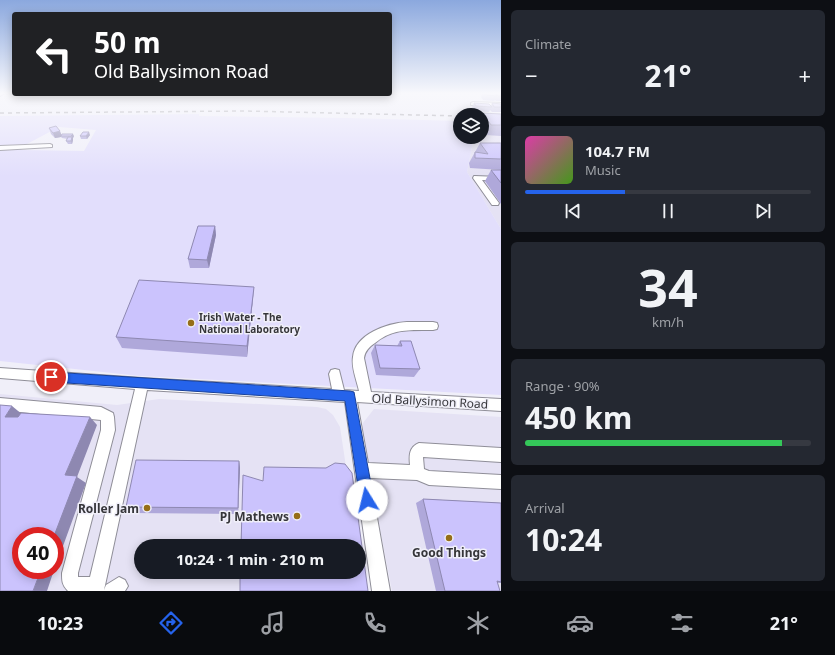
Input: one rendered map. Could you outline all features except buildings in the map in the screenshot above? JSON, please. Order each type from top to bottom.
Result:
[{"type":"street","points":[[0,148],[50,146]]},
{"type":"street","points":[[495,203],[477,178],[501,179]]},
{"type":"street","points":[[366,397],[358,358],[359,352],[364,345],[381,331],[389,328],[397,326],[432,326]]},
{"type":"street","name":"Old Ballysimon Road","points":[[0,373],[142,384],[501,405]]},
{"type":"street","points":[[335,374],[344,396],[362,470],[381,591]]},
{"type":"street","points":[[0,404],[101,413],[108,417],[108,430],[70,574],[70,581],[74,585],[105,588],[142,384]]},
{"type":"street","points":[[417,473],[416,454],[419,450],[501,455]]},
{"type":"street","points":[[362,470],[417,473],[429,478],[501,482]]},
{"type":"shaded area","points":[[0,121],[453,121],[453,144],[473,144],[467,172],[501,229],[501,395],[140,376],[0,361]],"holes":[[[59,127],[96,130],[84,151],[21,150],[25,145]]]},
{"type":"shaded area","points":[[489,122],[501,123],[501,229],[467,172],[473,144],[489,144]]},
{"type":"shaded area","points":[[0,394],[117,405],[159,399],[317,407],[326,409],[333,415],[340,427],[357,539],[134,539],[134,579],[361,579],[365,591],[0,591]]},
{"type":"shaded area","points":[[374,409],[501,417],[501,591],[392,591],[361,431],[363,423]]},
{"type":"place","name":"Irish Water - The National Laboratory","points":[[191,323]]},
{"type":"place","name":"Roller Jam","points":[[147,508]]},
{"type":"place","name":"PJ Mathews","points":[[297,516]]},
{"type":"place","name":"Good Things","points":[[449,538]]},
{"type":"route","points":[[51,377],[142,384],[350,396],[367,500]]}]
